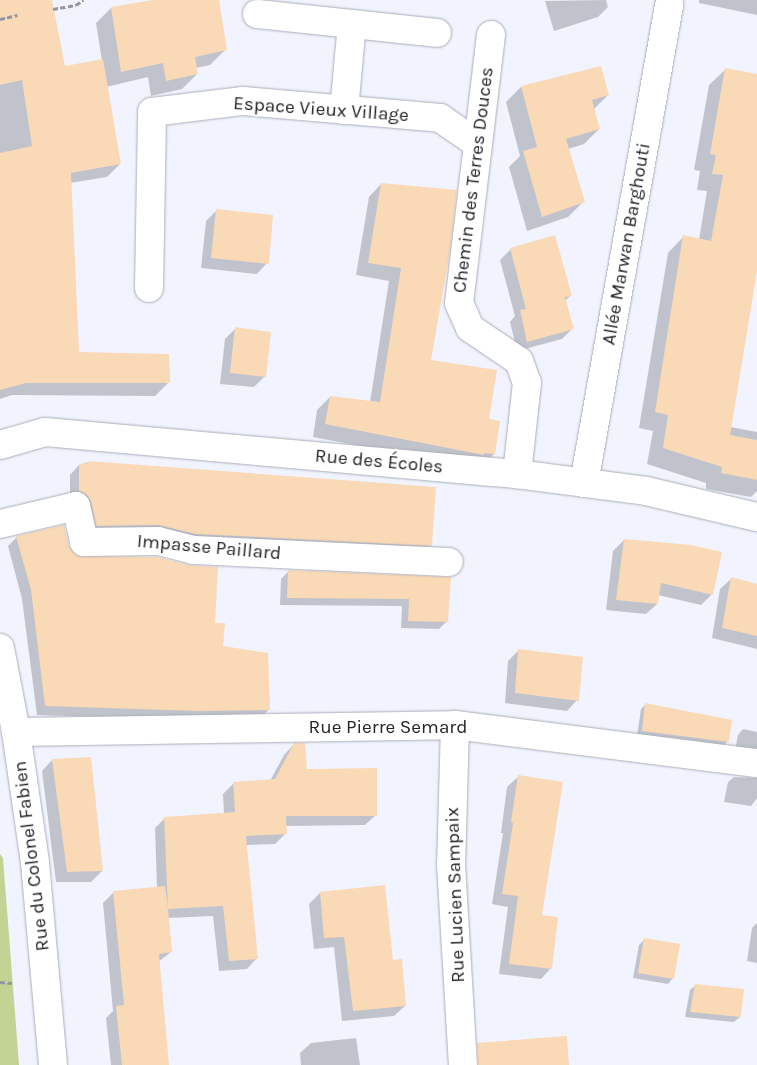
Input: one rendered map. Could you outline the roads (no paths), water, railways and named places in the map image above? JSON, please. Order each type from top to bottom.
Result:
[{"type":"street","name":"Allée Marwan Barghouti","points":[[584,483],[669,4]]},
{"type":"street","points":[[257,14],[437,33]]},
{"type":"street","points":[[344,110],[352,24]]},
{"type":"street","name":"Chemin des Terres Douces","points":[[491,35],[459,303],[470,328],[518,361],[527,383],[517,474]]},
{"type":"street","name":"Espace Vieux Village","points":[[149,288],[152,112],[243,101],[440,118],[478,144]]},
{"type":"street","name":"Rue des Écoles","points":[[0,445],[45,432],[517,474],[646,491],[757,517]]},
{"type":"street","name":"Impasse Paillard","points":[[0,524],[76,506],[84,542],[158,541],[193,550],[449,562]]},
{"type":"street","name":"Rue du Colonel Fabien","points":[[0,648],[16,732],[35,863],[53,1065]]},
{"type":"street","name":"Rue Pierre Semard","points":[[16,732],[455,725],[757,763]]},
{"type":"street","name":"Rue Lucien Sampaix","points":[[455,725],[451,864],[463,1065]]}]
